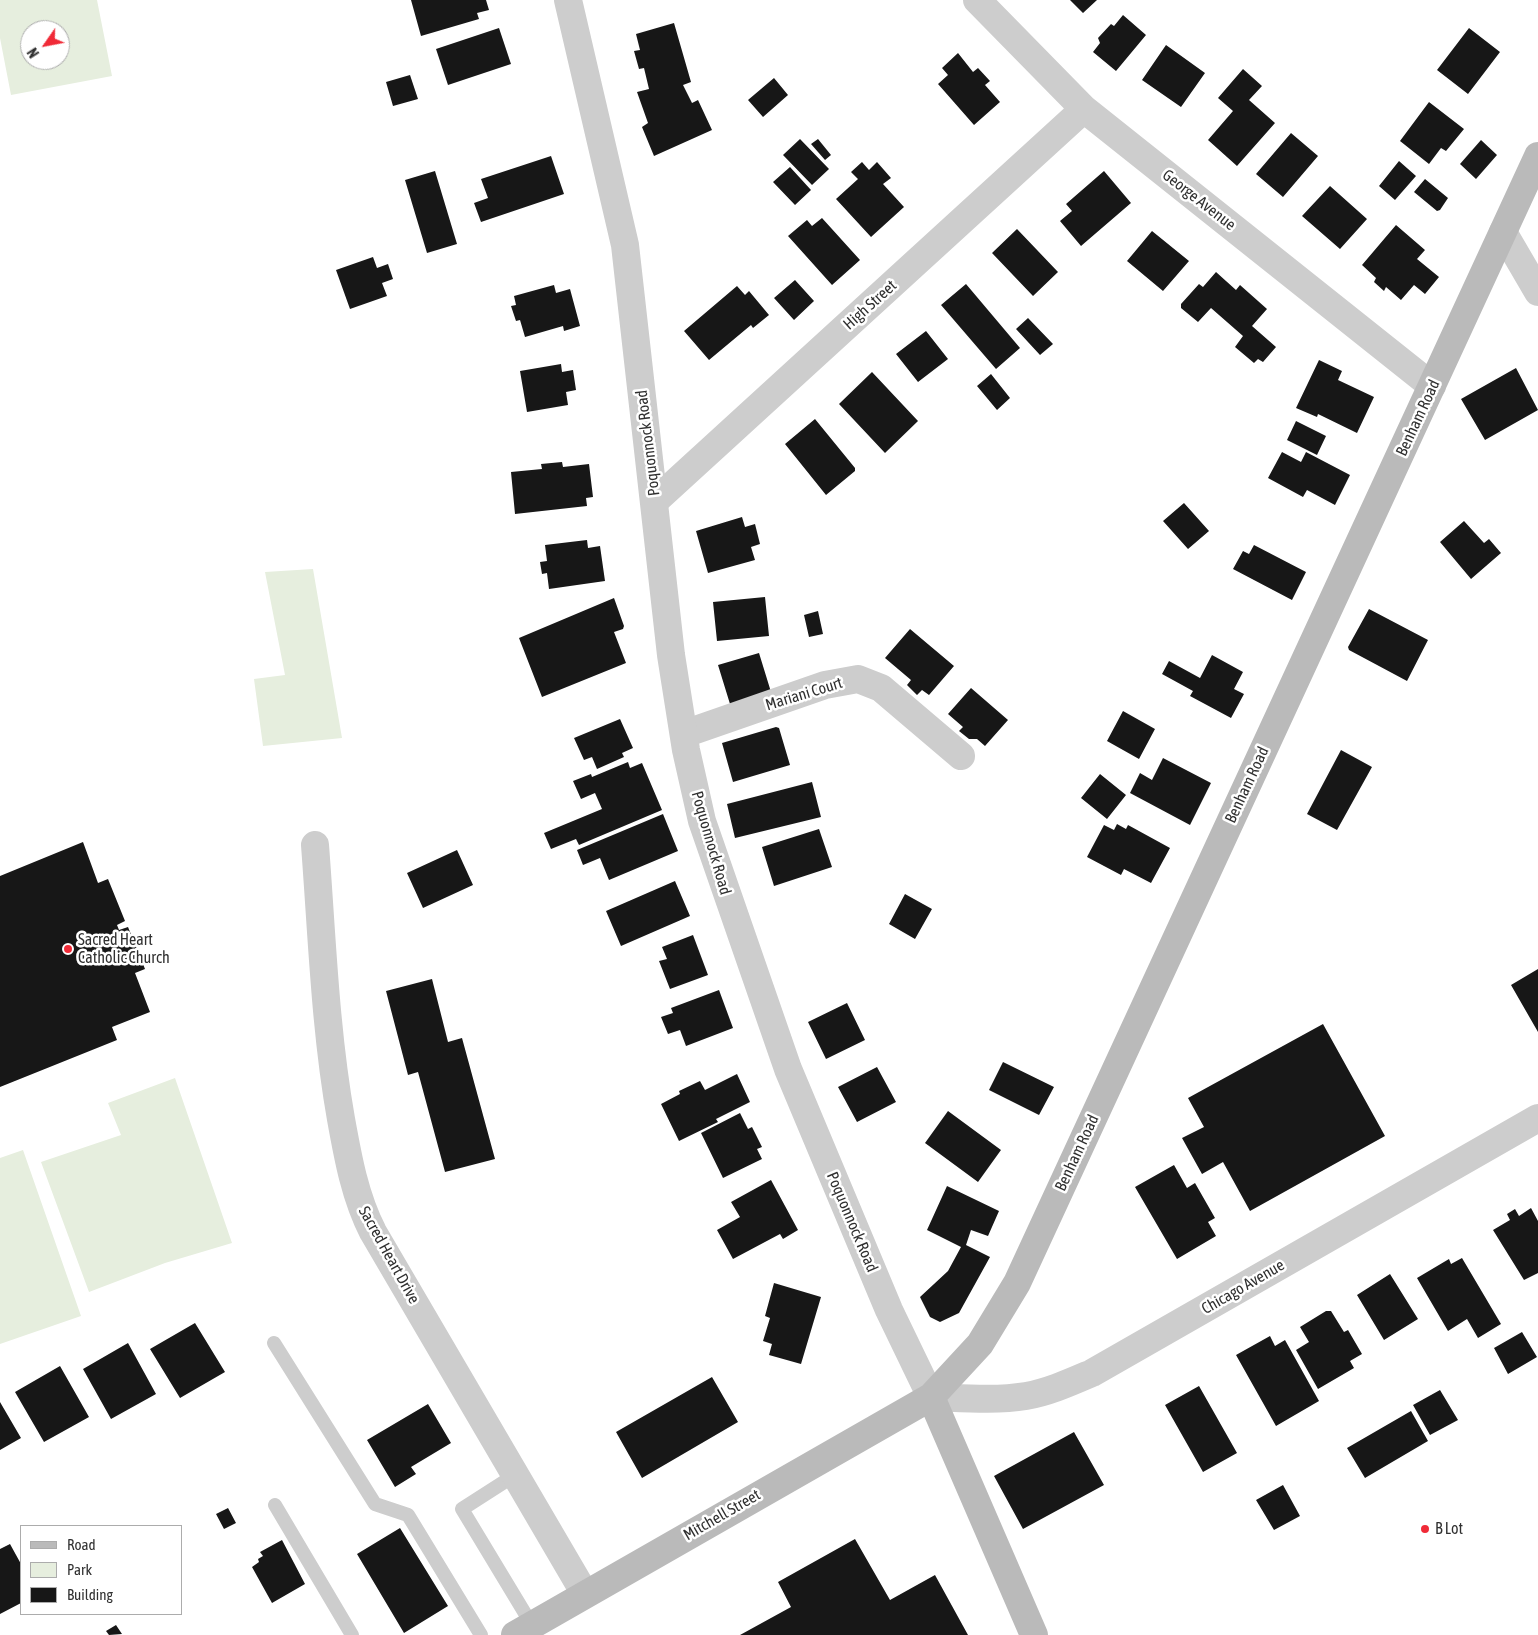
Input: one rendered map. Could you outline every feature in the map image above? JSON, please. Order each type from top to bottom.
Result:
[{"type":"main road","name":"Benham Road","points":[[931,1397],[980,1344],[1017,1283],[1538,156]]},
{"type":"main road","name":"Mitchell Street","points":[[524,1630],[931,1397]]},
{"type":"main road","name":"Poquonnock Road","points":[[931,1397],[1034,1635]]},
{"type":"street","name":"Poquonnock Road","points":[[568,0],[625,245],[671,655],[684,734],[702,822],[788,1069],[886,1301],[931,1397]]},
{"type":"street","name":"George Avenue","points":[[977,0],[1084,109],[1432,386]]},
{"type":"street","name":"High Street","points":[[655,501],[1084,109]]},
{"type":"street","points":[[1503,232],[1538,292]]},
{"type":"street","name":"Mariani Court","points":[[684,734],[825,685],[858,679],[881,688],[961,756]]},
{"type":"street","name":"Sacred Heart Drive","points":[[315,845],[334,1084],[358,1199],[373,1232],[584,1594]]},
{"type":"street","name":"Chicago Avenue","points":[[931,1397],[998,1398],[1026,1396],[1063,1386],[1092,1373],[1538,1118]]},
{"type":"lane","points":[[274,1343],[375,1504],[408,1515],[481,1635]]},
{"type":"lane","points":[[516,1475],[462,1509],[524,1630]]},
{"type":"lane","points":[[275,1505],[352,1635]]},
{"type":"green space","points":[[0,0],[97,0],[112,76],[11,95],[0,38]]},
{"type":"green space","points":[[313,569],[342,738],[263,746],[254,679],[285,675],[265,572]]},
{"type":"green space","points":[[175,1078],[232,1243],[165,1263],[89,1292],[41,1162],[121,1135],[108,1103]]},
{"type":"green space","points":[[23,1150],[81,1316],[0,1344],[0,1158]]},
{"type":"building","points":[[411,0],[486,0],[489,10],[477,13],[479,19],[421,36]]},
{"type":"building","points":[[1070,0],[1097,0],[1083,13]]},
{"type":"building","points":[[1123,15],[1146,35],[1116,71],[1093,52],[1100,43],[1098,38],[1111,24],[1114,26]]},
{"type":"building","points":[[674,23],[691,82],[683,85],[692,103],[698,100],[712,130],[654,156],[642,127],[648,123],[637,92],[649,89],[644,68],[639,69],[634,51],[640,50],[636,34]]},
{"type":"building","points":[[499,28],[511,64],[448,85],[436,49]]},
{"type":"building","points":[[1469,28],[1500,52],[1468,94],[1437,70]]},
{"type":"building","points":[[1166,45],[1205,73],[1181,107],[1142,80]]},
{"type":"building","points":[[958,53],[973,72],[978,68],[990,81],[985,85],[1000,102],[974,125],[938,84],[948,75],[942,68]]},
{"type":"building","points":[[1243,69],[1262,86],[1249,100],[1275,123],[1237,166],[1208,140],[1233,111],[1218,98]]},
{"type":"building","points":[[410,75],[418,99],[393,106],[386,82]]},
{"type":"building","points":[[774,78],[788,95],[763,117],[748,100]]},
{"type":"building","points":[[1429,102],[1464,129],[1446,151],[1441,148],[1429,164],[1400,141]]},
{"type":"building","points":[[1291,133],[1318,156],[1283,197],[1256,174]]},
{"type":"building","points":[[800,139],[829,169],[812,185],[783,155]]},
{"type":"building","points":[[818,139],[831,155],[825,160],[811,144]]},
{"type":"building","points":[[1481,140],[1497,155],[1476,179],[1460,164]]},
{"type":"building","points":[[551,156],[564,194],[481,222],[474,203],[488,198],[481,179]]},
{"type":"building","points":[[1399,161],[1416,176],[1395,200],[1379,186]]},
{"type":"building","points":[[862,162],[869,170],[877,162],[891,178],[883,184],[904,207],[871,237],[836,199],[858,179],[851,172]]},
{"type":"building","points":[[790,167],[811,190],[795,205],[773,182]]},
{"type":"building","points":[[435,171],[457,244],[427,253],[405,180]]},
{"type":"building","points":[[1104,171],[1131,203],[1081,246],[1060,221],[1072,211],[1066,204]]},
{"type":"building","points":[[1425,179],[1448,198],[1440,210],[1437,211],[1414,192]]},
{"type":"building","points":[[1330,186],[1367,219],[1340,249],[1302,216]]},
{"type":"building","points":[[822,218],[860,260],[832,285],[788,236],[807,220],[812,226]]},
{"type":"building","points":[[1396,225],[1425,250],[1417,259],[1439,277],[1425,294],[1414,285],[1401,300],[1386,287],[1384,291],[1374,282],[1376,278],[1362,265]]},
{"type":"building","points":[[1017,229],[1058,272],[1033,296],[992,253]]},
{"type":"building","points":[[1152,231],[1189,261],[1163,291],[1127,261]]},
{"type":"building","points":[[373,257],[377,268],[388,264],[393,279],[382,283],[387,296],[350,309],[336,270]]},
{"type":"building","points":[[1216,272],[1236,290],[1240,285],[1267,309],[1252,326],[1276,347],[1263,362],[1258,359],[1254,363],[1235,347],[1243,336],[1211,308],[1198,322],[1181,308],[1181,304],[1199,284],[1203,287]]},
{"type":"building","points":[[795,280],[814,301],[794,320],[774,298]]},
{"type":"building","points":[[966,284],[1020,348],[996,369],[941,305]]},
{"type":"building","points":[[554,285],[556,293],[570,289],[580,326],[564,331],[563,326],[525,337],[520,320],[516,321],[511,306],[516,305],[514,296]]},
{"type":"building","points":[[737,286],[745,295],[749,291],[769,315],[753,328],[751,325],[709,360],[684,331]]},
{"type":"building","points":[[1028,318],[1053,344],[1040,355],[1016,329]]},
{"type":"building","points":[[926,331],[948,359],[918,382],[896,354]]},
{"type":"building","points":[[1319,360],[1342,371],[1338,380],[1374,397],[1357,433],[1318,414],[1317,417],[1296,408]]},
{"type":"building","points":[[561,364],[562,372],[573,370],[576,390],[566,392],[568,405],[527,412],[520,371]]},
{"type":"building","points":[[1516,368],[1538,410],[1485,440],[1461,399]]},
{"type":"building","points":[[872,372],[918,421],[885,453],[839,404]]},
{"type":"building","points":[[991,374],[1010,398],[997,410],[977,386]]},
{"type":"building","points":[[815,419],[855,468],[855,471],[826,495],[785,444]]},
{"type":"building","points":[[1296,421],[1326,436],[1317,455],[1287,440]]},
{"type":"building","points":[[1282,452],[1301,462],[1306,452],[1350,475],[1335,505],[1307,490],[1303,497],[1268,478]]},
{"type":"building","points":[[562,462],[563,467],[589,464],[593,497],[586,498],[587,506],[515,514],[511,472],[542,469],[541,464]]},
{"type":"building","points":[[1184,503],[1209,531],[1188,549],[1163,521]]},
{"type":"building","points":[[742,517],[745,527],[755,524],[760,544],[751,547],[755,560],[708,573],[696,531]]},
{"type":"building","points":[[1464,521],[1484,543],[1489,539],[1501,553],[1471,579],[1440,542]]},
{"type":"building","points":[[587,540],[588,548],[600,546],[605,581],[549,589],[547,573],[542,574],[540,562],[547,561],[545,545]]},
{"type":"building","points":[[1254,545],[1306,572],[1292,600],[1233,569],[1243,551],[1249,554]]},
{"type":"building","points":[[765,597],[769,636],[717,641],[713,602]]},
{"type":"building","points":[[614,598],[624,626],[623,629],[614,632],[626,663],[542,697],[519,638]]},
{"type":"building","points":[[1369,609],[1428,640],[1407,681],[1349,650],[1348,647]]},
{"type":"building","points":[[818,611],[823,634],[809,637],[804,615]]},
{"type":"building","points":[[910,629],[954,666],[929,695],[922,690],[917,695],[907,685],[911,680],[885,658]]},
{"type":"building","points":[[759,653],[771,692],[730,704],[718,665]]},
{"type":"building","points":[[1212,655],[1243,672],[1234,689],[1244,694],[1231,718],[1190,696],[1193,691],[1162,674],[1169,661],[1200,678]]},
{"type":"building","points":[[971,688],[1008,720],[985,746],[977,739],[969,739],[959,731],[963,727],[948,714]]},
{"type":"building","points":[[1123,711],[1155,729],[1139,759],[1107,741]]},
{"type":"building","points":[[620,719],[633,748],[622,753],[624,757],[597,769],[592,757],[584,760],[574,738]]},
{"type":"building","points":[[776,727],[779,728],[790,765],[733,782],[722,743]]},
{"type":"building","points":[[1341,750],[1372,767],[1337,830],[1307,814]]},
{"type":"building","points":[[1163,758],[1211,783],[1190,825],[1130,793],[1140,773],[1152,780]]},
{"type":"building","points":[[628,762],[630,768],[642,763],[662,810],[579,845],[576,839],[551,849],[544,833],[602,809],[595,793],[581,799],[573,781],[591,774],[592,777]]},
{"type":"building","points":[[1100,774],[1126,795],[1107,819],[1081,798]]},
{"type":"building","points":[[812,782],[821,817],[735,838],[727,804]]},
{"type":"building","points":[[663,814],[678,851],[609,880],[600,858],[583,865],[577,850]]},
{"type":"building","points":[[1117,824],[1126,829],[1128,825],[1170,848],[1151,883],[1124,869],[1121,875],[1087,857],[1104,825],[1114,830]]},
{"type":"building","points":[[819,829],[832,867],[774,886],[762,847]]},
{"type":"building","name":"Sacred Heart Catholic Church","points":[[83,842],[98,883],[108,879],[125,921],[117,925],[119,930],[128,927],[145,969],[135,973],[150,1012],[112,1027],[117,1040],[0,1087],[0,876]]},
{"type":"building","points":[[457,850],[473,885],[423,908],[407,873]]},
{"type":"building","points":[[675,881],[690,916],[621,946],[606,911]]},
{"type":"building","points":[[905,894],[932,909],[915,939],[889,924]]},
{"type":"building","points":[[693,935],[708,975],[670,989],[659,961],[667,959],[662,947]]},
{"type":"building","points":[[1538,969],[1538,1032],[1511,985]]},
{"type":"building","points":[[432,979],[448,1042],[462,1038],[495,1159],[445,1172],[418,1072],[408,1075],[386,991]]},
{"type":"building","points":[[719,990],[733,1028],[686,1046],[680,1030],[668,1034],[661,1017],[673,1013],[671,1008]]},
{"type":"building","points":[[847,1003],[865,1040],[826,1059],[808,1022]]},
{"type":"building","points":[[1323,1024],[1385,1136],[1250,1211],[1223,1162],[1202,1174],[1182,1138],[1204,1127],[1188,1098]]},
{"type":"building","points":[[1003,1062],[1054,1087],[1039,1115],[989,1090]]},
{"type":"building","points":[[877,1067],[896,1102],[857,1122],[838,1087]]},
{"type":"building","points":[[737,1074],[750,1102],[716,1119],[718,1122],[679,1141],[661,1104],[680,1094],[679,1091],[700,1081],[705,1090]]},
{"type":"building","points":[[948,1111],[1001,1150],[978,1182],[925,1143]]},
{"type":"building","points":[[740,1113],[748,1129],[752,1127],[762,1147],[757,1149],[762,1159],[723,1178],[701,1133]]},
{"type":"building","points":[[1174,1165],[1187,1188],[1195,1183],[1215,1218],[1208,1222],[1216,1236],[1177,1259],[1135,1187]]},
{"type":"building","points":[[771,1180],[798,1230],[783,1239],[780,1234],[733,1259],[717,1230],[740,1217],[731,1202]]},
{"type":"building","points":[[947,1186],[999,1211],[988,1236],[971,1230],[966,1245],[990,1257],[959,1313],[940,1322],[930,1317],[920,1297],[948,1271],[961,1247],[927,1230]]},
{"type":"building","points":[[1531,1208],[1538,1221],[1538,1273],[1524,1280],[1493,1230],[1510,1220],[1507,1214],[1515,1209],[1519,1216]]},
{"type":"building","points":[[1462,1258],[1501,1324],[1478,1338],[1467,1319],[1448,1331],[1417,1278],[1449,1259],[1451,1264]]},
{"type":"building","points":[[1390,1274],[1418,1319],[1384,1340],[1357,1295]]},
{"type":"building","points":[[774,1283],[821,1297],[801,1364],[769,1355],[772,1344],[763,1341],[770,1318],[765,1316]]},
{"type":"building","points":[[1326,1311],[1331,1311],[1344,1332],[1348,1330],[1362,1354],[1350,1361],[1354,1368],[1318,1389],[1296,1350],[1309,1342],[1300,1327]]},
{"type":"building","points":[[195,1323],[225,1372],[180,1398],[150,1349]]},
{"type":"building","points":[[1522,1332],[1537,1357],[1508,1374],[1494,1348]]},
{"type":"building","points":[[1270,1336],[1275,1346],[1285,1340],[1319,1401],[1276,1426],[1236,1355]]},
{"type":"building","points":[[128,1343],[156,1394],[111,1419],[83,1369]]},
{"type":"building","points":[[60,1366],[89,1417],[44,1442],[15,1392]]},
{"type":"building","points":[[712,1377],[738,1422],[642,1478],[616,1432]]},
{"type":"building","points":[[1199,1386],[1237,1453],[1203,1472],[1165,1405]]},
{"type":"building","points":[[1440,1390],[1458,1420],[1430,1435],[1413,1405]]},
{"type":"building","points":[[0,1402],[21,1438],[0,1450]]},
{"type":"building","points":[[428,1404],[451,1443],[411,1467],[416,1474],[395,1487],[367,1440]]},
{"type":"building","points":[[1411,1411],[1428,1441],[1365,1478],[1347,1448]]},
{"type":"building","points":[[1074,1432],[1104,1485],[1023,1529],[994,1476]]},
{"type":"building","points":[[1283,1485],[1300,1516],[1274,1530],[1256,1500]]},
{"type":"building","points":[[228,1508],[236,1523],[224,1529],[216,1514]]},
{"type":"building","points":[[400,1528],[448,1606],[404,1633],[357,1554]]},
{"type":"building","points":[[855,1539],[890,1600],[935,1575],[968,1635],[740,1635],[791,1607],[778,1582]]},
{"type":"building","points":[[282,1540],[305,1584],[272,1603],[252,1567],[263,1556],[260,1552]]},
{"type":"building","points":[[10,1544],[20,1562],[20,1604],[0,1614],[0,1549]]},
{"type":"building","points":[[116,1625],[122,1634],[109,1635],[106,1631]]},
{"type":"place","name":"Sacred Heart Catholic Church","points":[[68,949]]},
{"type":"place","name":"B Lot","points":[[1425,1529]]}]
